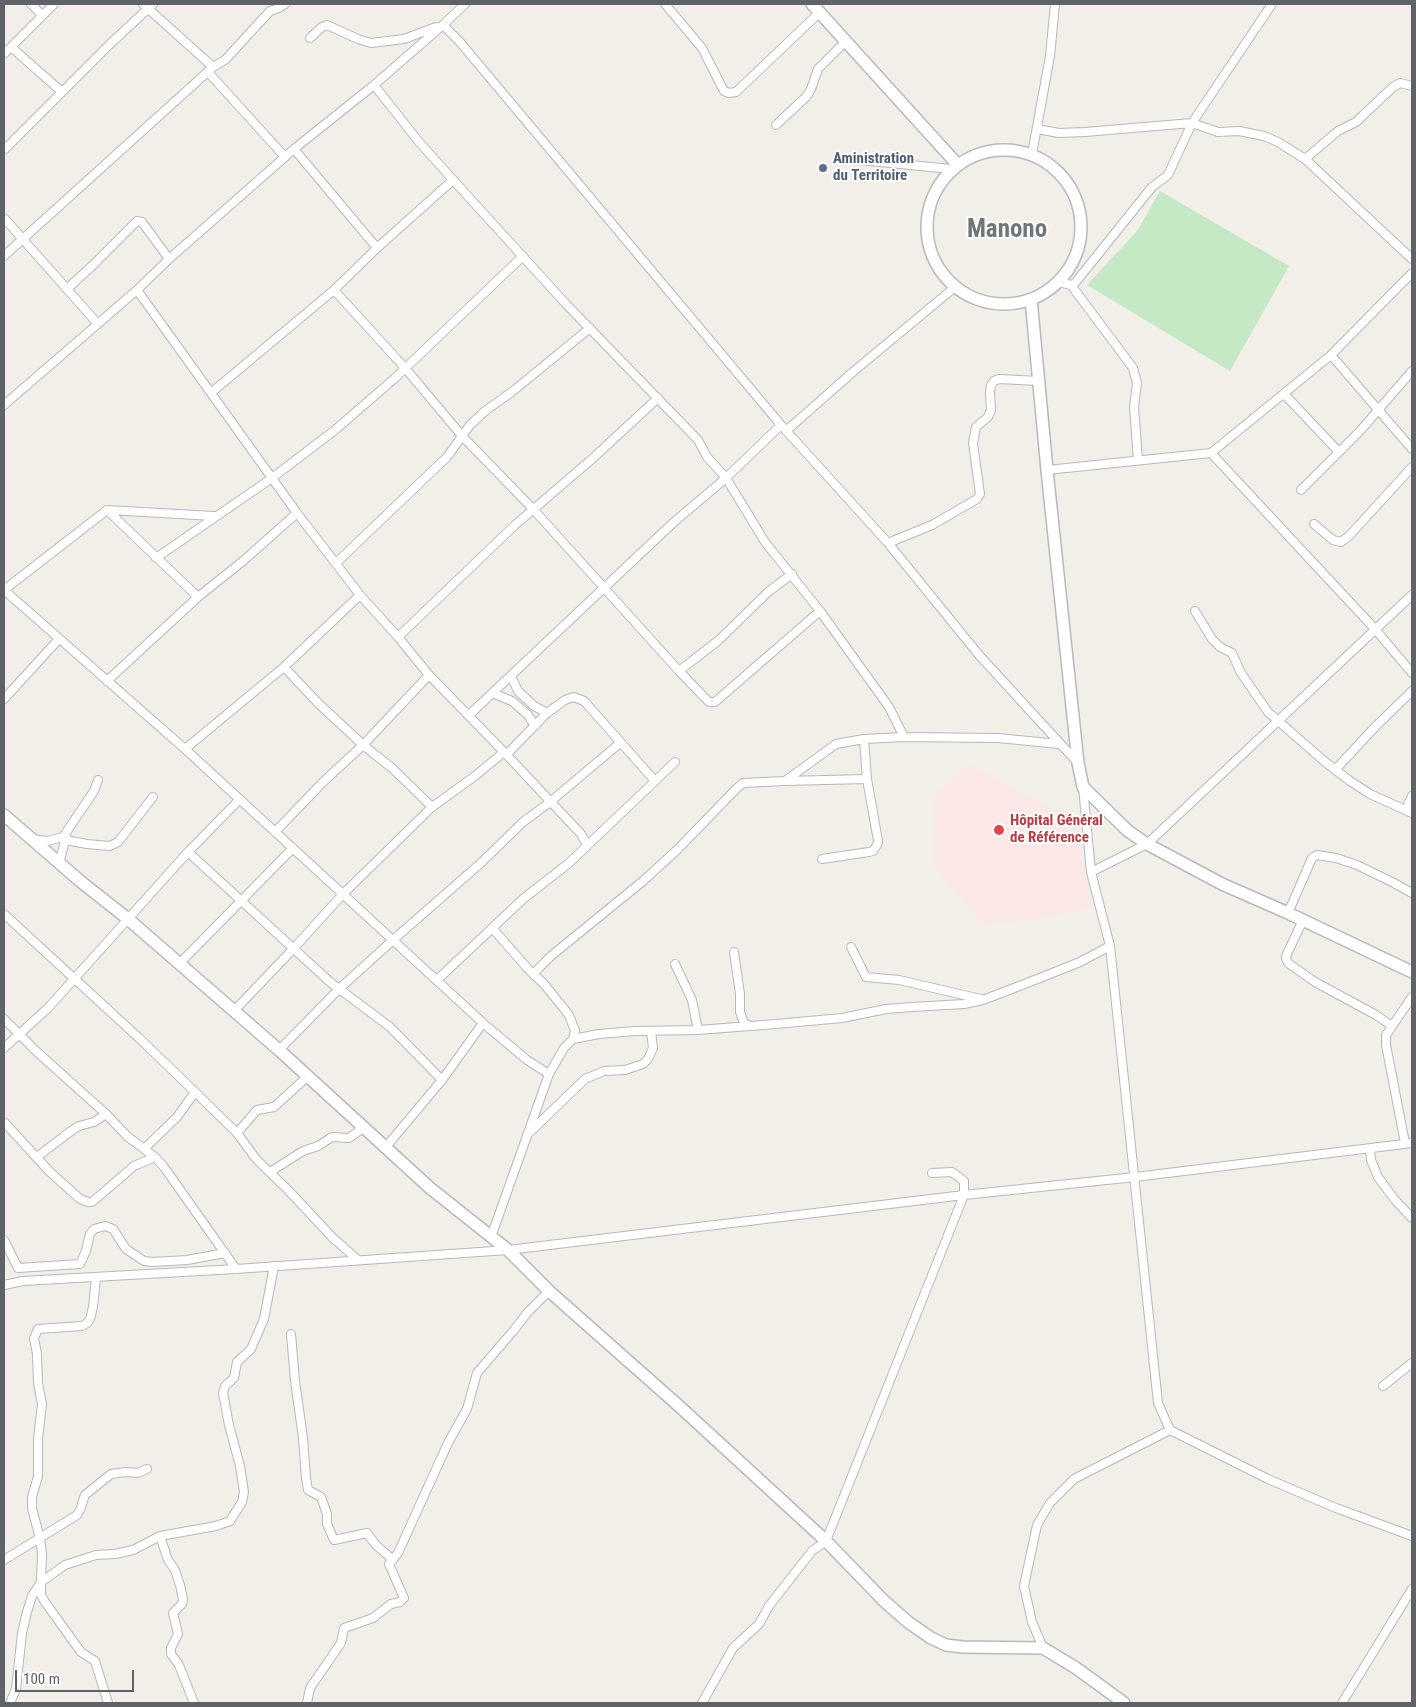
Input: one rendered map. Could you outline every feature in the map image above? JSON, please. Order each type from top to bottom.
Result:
[{"type":"street","points":[[31,4],[42,15]]},
{"type":"street","points":[[4,54],[54,4]]},
{"type":"street","points":[[4,256],[211,69],[226,60],[270,12],[285,4]]},
{"type":"street","points":[[6,400],[98,324],[285,157],[374,84],[465,4]]},
{"type":"street","points":[[665,4],[702,48],[724,91],[729,93],[736,92],[816,8],[954,167]]},
{"type":"street","points":[[1032,154],[1050,56],[1055,4]]},
{"type":"street","points":[[1071,285],[1075,283],[1152,187],[1168,174],[1192,123],[1272,4]]},
{"type":"street","points":[[4,150],[148,5],[211,69],[285,157]]},
{"type":"street","points":[[310,38],[327,25],[371,43],[404,39],[443,25]]},
{"type":"street","points":[[443,25],[459,41],[783,428],[888,543],[979,656],[1078,763]]},
{"type":"street","points":[[776,125],[807,96],[818,69],[846,41]]},
{"type":"street","points":[[11,47],[62,92]]},
{"type":"street","points":[[1305,158],[1338,131],[1356,122],[1393,87],[1400,83],[1412,86]]},
{"type":"street","points":[[374,84],[419,142],[453,180],[590,328],[698,440],[707,457],[726,478],[765,542],[820,611],[889,707],[904,737]]},
{"type":"street","points":[[1037,129],[1068,133],[1192,123],[1218,132],[1238,131],[1264,136],[1305,158],[1412,260]]},
{"type":"street","points":[[1006,149],[1032,154],[1054,168],[1071,187],[1080,211],[1081,237],[1074,262],[1058,282],[1046,292],[1031,299],[1005,304],[979,300],[956,287],[938,267],[928,243],[926,216],[935,190],[954,167],[980,153],[1006,149]]},
{"type":"street","points":[[294,150],[377,248]]},
{"type":"street","points":[[839,158],[954,167]]},
{"type":"street","points":[[212,392],[334,290],[377,248],[453,180]]},
{"type":"street","points":[[4,218],[98,324]]},
{"type":"street","points":[[67,289],[137,221],[142,222],[169,259]]},
{"type":"street","points":[[156,558],[214,516],[272,478],[335,430],[405,368],[524,256]]},
{"type":"street","points":[[1047,470],[1211,453],[1331,355],[1412,274]]},
{"type":"street","points":[[1058,282],[1071,285],[1132,368],[1136,383],[1134,406],[1138,460]]},
{"type":"street","points":[[469,715],[674,522],[783,428],[956,287]]},
{"type":"street","points":[[137,290],[297,513],[360,595],[429,675],[506,753],[581,834],[588,845]]},
{"type":"street","points":[[334,290],[405,368],[462,437],[533,509],[709,702],[716,702],[820,611]]},
{"type":"street","points":[[1031,299],[1078,763],[1083,787],[1091,872],[1110,946],[1158,1404],[1170,1430],[1268,1479],[1336,1508],[1412,1536]]},
{"type":"street","points":[[336,563],[447,457],[470,425],[485,411],[590,328]]},
{"type":"street","points":[[1331,355],[1412,449]]},
{"type":"street","points":[[1301,490],[1360,431],[1412,371]]},
{"type":"street","points":[[888,543],[932,525],[977,499],[980,494],[973,443],[976,427],[988,417],[990,392],[994,381],[1039,381]]},
{"type":"street","points":[[1284,394],[1338,451]]},
{"type":"street","points":[[398,637],[533,509],[658,398]]},
{"type":"street","points":[[1211,453],[1375,629],[1412,673]]},
{"type":"street","points":[[1314,524],[1333,540],[1341,542],[1412,467]]},
{"type":"street","points":[[214,516],[107,510],[4,590],[240,799],[483,1023],[527,1060],[549,1074]]},
{"type":"street","points":[[107,510],[198,597]]},
{"type":"street","points":[[107,681],[198,597],[244,561],[297,513]]},
{"type":"street","points":[[679,671],[720,640],[768,592],[792,574]]},
{"type":"street","points":[[184,749],[284,667],[360,595]]},
{"type":"street","points":[[1091,872],[1147,844],[1412,595]]},
{"type":"street","points":[[1195,611],[1212,639],[1220,647],[1232,652],[1241,673],[1268,712],[1335,770],[1370,794],[1409,811],[1412,796]]},
{"type":"street","points":[[4,699],[58,639]]},
{"type":"street","points":[[284,667],[319,704],[363,745],[392,768],[432,808]]},
{"type":"street","points":[[275,832],[363,745],[429,675]]},
{"type":"street","points":[[510,676],[518,692],[534,706],[547,712]]},
{"type":"street","points":[[1335,770],[1412,690]]},
{"type":"street","points":[[492,693],[512,701],[528,715],[535,726]]},
{"type":"street","points":[[234,1010],[343,894],[432,808],[506,753],[547,712],[565,700],[574,697],[584,701],[655,781]]},
{"type":"street","points":[[785,781],[836,744],[864,739],[904,737],[998,738],[1059,744]]},
{"type":"street","points":[[822,859],[873,851],[877,845],[878,841],[867,779],[864,739]]},
{"type":"street","points":[[279,1050],[339,990],[482,862],[523,822],[550,802],[620,743]]},
{"type":"street","points":[[437,980],[523,900],[569,863],[675,762]]},
{"type":"street","points":[[532,972],[535,972],[551,956],[643,881],[678,849],[736,788],[749,782],[867,779]]},
{"type":"street","points":[[30,839],[47,841],[63,837],[94,791],[98,780]]},
{"type":"street","points":[[1083,787],[1128,831],[1147,844],[1222,884],[1412,972]]},
{"type":"street","points":[[66,840],[110,846],[118,842],[153,798]]},
{"type":"street","points":[[4,1048],[48,1008],[188,852],[240,799]]},
{"type":"street","points":[[4,815],[59,864],[128,919],[234,1010],[430,1188],[508,1250],[549,1291],[672,1399],[826,1541],[884,1601],[908,1622],[931,1638],[946,1645],[962,1647],[1043,1648],[1076,1668],[1124,1703]]},
{"type":"street","points":[[59,864],[68,831]]},
{"type":"street","points":[[180,963],[293,848]]},
{"type":"street","points":[[188,852],[339,990],[390,1027],[442,1080]]},
{"type":"street","points":[[1288,913],[1312,858],[1317,855],[1336,858],[1357,866],[1392,882],[1412,894]]},
{"type":"street","points":[[4,914],[195,1092],[236,1133],[256,1159],[333,1238],[358,1260]]},
{"type":"street","points":[[1303,920],[1287,954],[1288,962],[1315,982],[1376,1015],[1392,1026]]},
{"type":"street","points":[[492,929],[544,984],[569,1015],[575,1031],[573,1040]]},
{"type":"street","points":[[491,1237],[549,1074],[564,1048],[573,1040],[599,1034],[750,1026],[842,1018],[912,1006],[964,1004],[983,1000],[1080,962],[1110,946]]},
{"type":"street","points":[[851,947],[866,977],[899,980],[983,1000]]},
{"type":"street","points":[[734,952],[740,994],[740,1012],[744,1023],[750,1026]]},
{"type":"street","points":[[676,964],[692,1000],[698,1030]]},
{"type":"street","points":[[4,1285],[23,1282],[508,1250],[964,1195],[1135,1177],[1408,1143],[1386,1045],[1386,1035],[1412,997]]},
{"type":"street","points":[[4,1019],[128,1137],[155,1157],[236,1269]]},
{"type":"street","points":[[386,1148],[442,1080],[483,1023]]},
{"type":"street","points":[[529,1133],[585,1079],[604,1071],[638,1068],[643,1064],[648,1059],[652,1048],[651,1031]]},
{"type":"street","points":[[236,1133],[257,1110],[274,1108],[308,1076]]},
{"type":"street","points":[[144,1149],[177,1117],[195,1092]]},
{"type":"street","points":[[37,1157],[79,1126],[94,1122],[106,1114]]},
{"type":"street","points":[[4,1122],[49,1171],[78,1197],[88,1202],[92,1202],[134,1166],[155,1157]]},
{"type":"street","points":[[270,1172],[303,1151],[318,1146],[332,1137],[349,1138],[363,1128]]},
{"type":"street","points":[[1370,1149],[1378,1177],[1395,1200],[1412,1218]]},
{"type":"street","points":[[702,1703],[733,1648],[759,1624],[769,1606],[812,1551],[826,1541],[964,1195],[964,1181],[952,1172],[932,1173]]},
{"type":"street","points":[[18,1268],[80,1264],[90,1234],[94,1229],[105,1226],[112,1229],[126,1249],[144,1261],[187,1260],[225,1253]]},
{"type":"street","points":[[4,1240],[23,1282]]},
{"type":"street","points":[[10,1703],[16,1689],[22,1633],[27,1612],[32,1596],[41,1582],[65,1565],[96,1555],[115,1554],[132,1550],[160,1536],[224,1524],[230,1521],[242,1502],[244,1492],[240,1466],[223,1393],[225,1386],[234,1378],[237,1362],[251,1349],[264,1319],[274,1266]]},
{"type":"street","points":[[96,1277],[93,1307],[90,1318],[86,1323],[82,1326],[38,1329],[34,1338],[42,1404],[38,1440],[38,1476],[32,1503],[42,1553],[41,1595],[81,1652],[95,1661],[108,1703]]},
{"type":"street","points":[[307,1703],[310,1688],[341,1643],[344,1628],[366,1622],[391,1604],[400,1602],[404,1598],[389,1566],[398,1553],[458,1423],[467,1409],[480,1368],[549,1291]]},
{"type":"street","points":[[291,1334],[308,1490],[317,1494],[322,1500],[334,1540],[367,1533],[376,1545],[393,1560]]},
{"type":"street","points":[[1383,1386],[1412,1363]]},
{"type":"street","points":[[1043,1648],[1032,1622],[1024,1586],[1037,1525],[1050,1503],[1074,1479],[1170,1430]]},
{"type":"street","points":[[4,1560],[77,1515],[85,1495],[111,1474],[138,1473],[147,1469]]},
{"type":"street","points":[[160,1536],[180,1586],[183,1599],[182,1604],[173,1613],[178,1634],[171,1648],[171,1654],[179,1665],[194,1703]]},
{"type":"street","points":[[1342,1703],[1412,1589]]},
{"type":"shaded area","name":"Hôpital Général de Référence","points":[[970,765],[1049,807],[1082,852],[1087,869],[1091,909],[1031,920],[983,924],[933,866],[935,794]]},
{"type":"green space","points":[[1160,191],[1289,266],[1230,371],[1087,285],[1137,231]]},
{"type":"place","name":"Aministration du Territoire","points":[[823,168]]},
{"type":"place","name":"Hôpital Général de Référence","points":[[999,830]]},
{"type":"district","name":"Manono","points":[[1007,231]]}]
